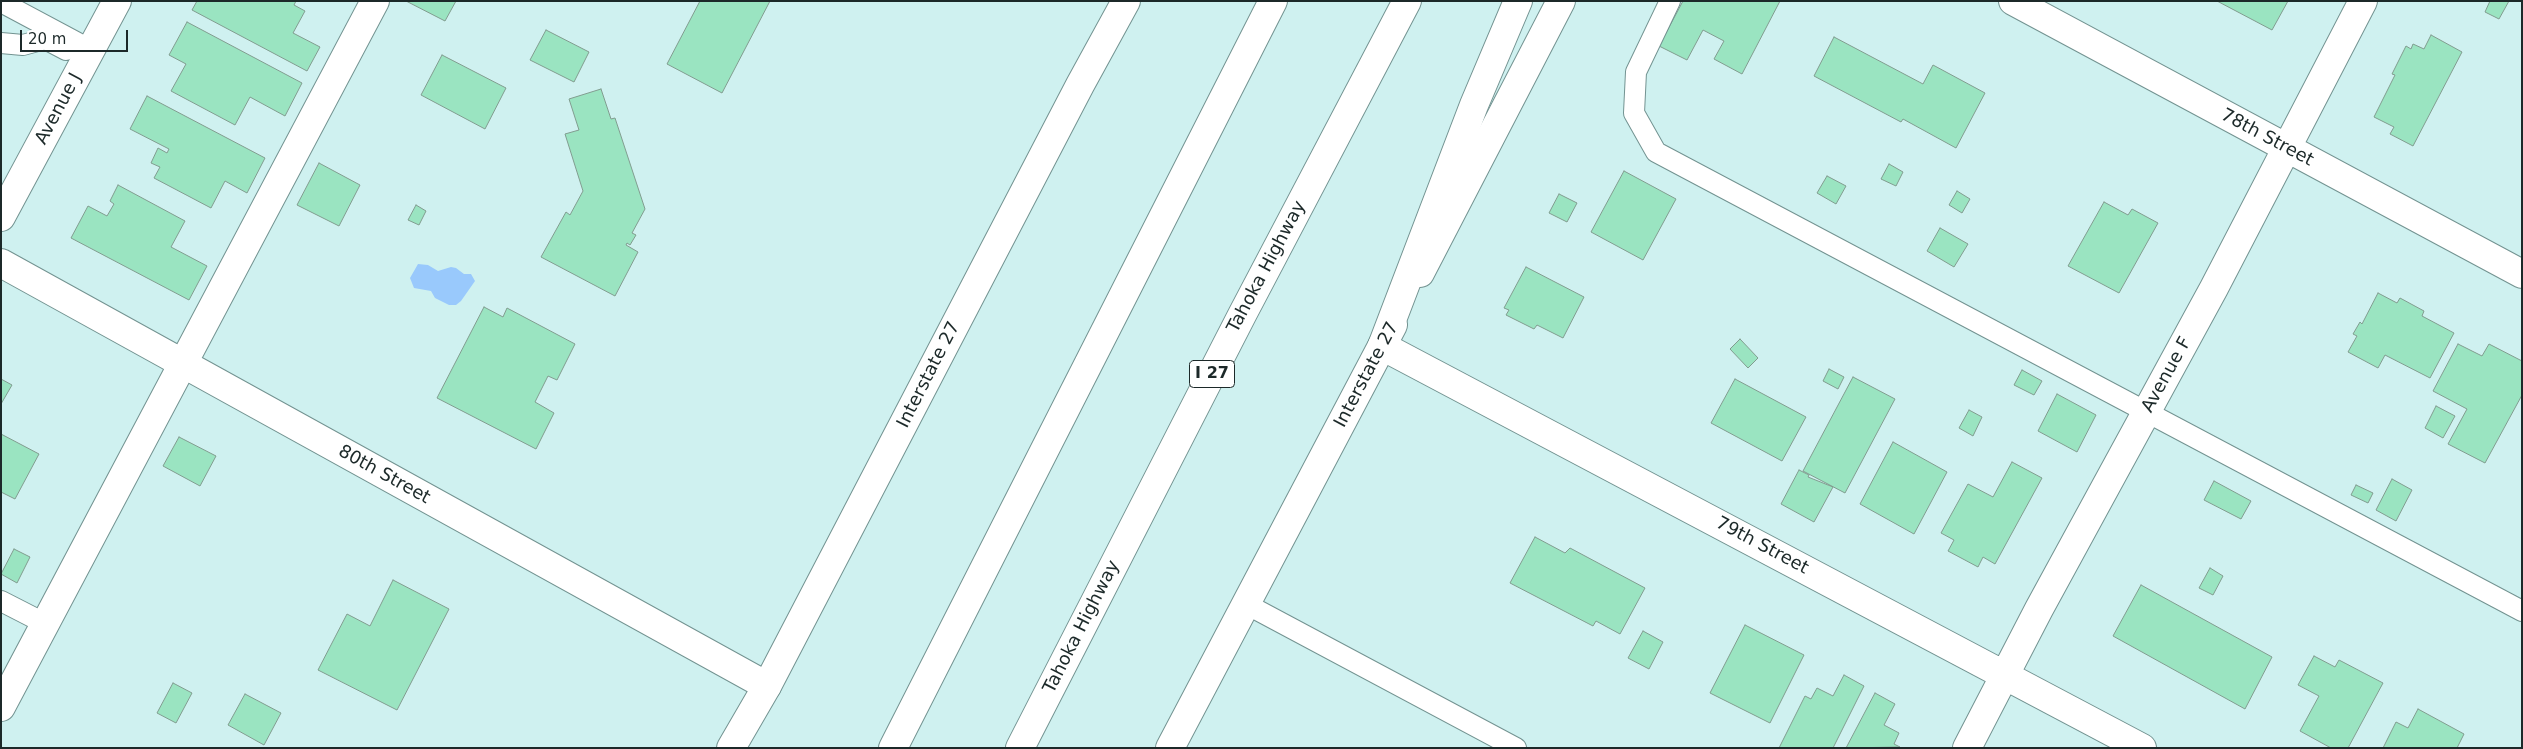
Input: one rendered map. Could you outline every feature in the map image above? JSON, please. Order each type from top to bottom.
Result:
[{"type":"main road","name":"Avenue J","points":[[1,218],[117,1]]},
{"type":"main road","points":[[1,707],[375,1]]},
{"type":"main road","name":"Interstate 27","points":[[731,748],[767,686],[1080,85],[1126,1]]},
{"type":"main road","points":[[893,748],[1273,1]]},
{"type":"main road","name":"Tahoka Highway","points":[[1020,748],[1407,1]]},
{"type":"main road","points":[[1382,346],[1474,105],[1518,1]]},
{"type":"main road","name":"Interstate 27","points":[[1170,748],[1561,1]]},
{"type":"main road","name":"78th Street","points":[[2013,1],[2522,274]]},
{"type":"main road","name":"Avenue F","points":[[1967,748],[2363,1]]},
{"type":"main road","name":"80th Street","points":[[1,263],[767,686]]},
{"type":"main road","name":"79th Street","points":[[1382,346],[2142,748]]},
{"type":"lane","points":[[1670,1],[1636,72],[1634,113],[1656,152],[2522,611]]},
{"type":"lane","points":[[1,2],[88,55]]},
{"type":"lane","points":[[1,43],[23,46],[45,39],[88,55]]},
{"type":"lane","points":[[1,601],[46,624]]},
{"type":"lane","points":[[1246,604],[1516,748]]},
{"type":"water","points":[[418,264],[428,265],[438,271],[451,267],[456,268],[464,274],[471,274],[475,281],[461,301],[456,305],[449,305],[435,298],[431,291],[414,288],[410,278]]},
{"type":"building","points":[[197,1],[296,1],[294,5],[305,11],[293,33],[320,47],[307,71],[192,10]]},
{"type":"building","points":[[406,1],[456,1],[445,21]]},
{"type":"building","points":[[700,1],[770,1],[722,93],[667,64]]},
{"type":"building","points":[[1683,1],[1780,1],[1742,74],[1714,59],[1724,41],[1703,30],[1687,60],[1659,46]]},
{"type":"building","points":[[2217,1],[2288,1],[2272,30]]},
{"type":"building","points":[[2490,1],[2509,1],[2499,19],[2485,12]]},
{"type":"building","points":[[187,22],[302,83],[285,116],[250,97],[235,125],[171,91],[186,64],[169,55]]},
{"type":"building","points":[[546,30],[589,52],[574,82],[530,60]]},
{"type":"building","points":[[2431,35],[2462,52],[2413,146],[2390,134],[2394,127],[2374,117],[2395,75],[2392,74],[2406,46],[2411,49],[2413,44],[2424,49]]},
{"type":"building","points":[[1834,37],[1923,84],[1933,65],[1985,93],[1956,148],[1903,119],[1901,122],[1814,76]]},
{"type":"building","points":[[442,55],[506,88],[485,129],[421,95]]},
{"type":"building","points":[[601,89],[611,119],[615,118],[645,209],[632,233],[636,235],[630,245],[627,243],[626,245],[638,252],[615,296],[541,257],[566,212],[570,215],[583,191],[565,134],[579,130],[569,99]]},
{"type":"building","points":[[147,96],[265,158],[247,193],[225,181],[211,208],[154,178],[160,167],[151,163],[158,148],[167,153],[169,149],[130,129]]},
{"type":"building","points":[[319,163],[360,185],[339,226],[297,205]]},
{"type":"building","points":[[1889,164],[1903,172],[1896,186],[1881,179]]},
{"type":"building","points":[[1624,171],[1676,199],[1643,260],[1591,232]]},
{"type":"building","points":[[1827,176],[1846,186],[1836,204],[1817,193]]},
{"type":"building","points":[[118,185],[185,221],[171,247],[207,266],[189,300],[71,238],[88,206],[107,216],[114,204],[110,201]]},
{"type":"building","points":[[1957,191],[1970,199],[1962,213],[1949,205]]},
{"type":"building","points":[[1559,194],[1577,203],[1567,222],[1549,213]]},
{"type":"building","points":[[2104,202],[2128,215],[2132,209],[2158,223],[2119,293],[2068,266]]},
{"type":"building","points":[[416,205],[426,211],[419,225],[408,220]]},
{"type":"building","points":[[1940,228],[1968,244],[1954,267],[1927,251]]},
{"type":"building","points":[[1526,267],[1584,297],[1563,338],[1537,325],[1534,329],[1506,315],[1509,310],[1504,308]]},
{"type":"building","points":[[2378,293],[2397,303],[2400,298],[2424,311],[2422,316],[2454,333],[2430,378],[2385,355],[2378,368],[2348,352],[2357,336],[2353,334],[2360,322],[2362,324]]},
{"type":"building","points":[[484,307],[503,317],[507,308],[575,344],[557,380],[548,376],[535,402],[554,413],[536,449],[437,398]]},
{"type":"building","points":[[1740,339],[1758,358],[1748,368],[1730,349]]},
{"type":"building","points":[[2458,344],[2482,356],[2489,344],[2522,361],[2522,395],[2485,463],[2448,444],[2467,409],[2433,391]]},
{"type":"building","points":[[1829,369],[1844,377],[1838,389],[1823,381]]},
{"type":"building","points":[[2022,370],[2042,381],[2034,395],[2014,385]]},
{"type":"building","points":[[1853,377],[1895,399],[1845,493],[1803,471]]},
{"type":"building","points":[[1,379],[12,385],[1,404]]},
{"type":"building","points":[[1735,379],[1806,417],[1782,461],[1711,423]]},
{"type":"building","points":[[2057,394],[2096,415],[2077,452],[2038,431]]},
{"type":"building","points":[[2436,406],[2455,416],[2443,438],[2425,428]]},
{"type":"building","points":[[1969,410],[1982,417],[1973,436],[1959,428]]},
{"type":"building","points":[[1,434],[39,454],[15,499],[1,492]]},
{"type":"building","points":[[179,437],[216,456],[200,486],[163,466]]},
{"type":"building","points":[[1893,442],[1947,472],[1914,534],[1860,504]]},
{"type":"building","points":[[2012,462],[2042,478],[1995,564],[1983,557],[1978,567],[1948,551],[1954,540],[1941,533],[1968,484],[1993,497]]},
{"type":"building","points":[[1799,470],[1809,475],[1808,477],[1833,487],[1814,522],[1781,504]]},
{"type":"building","points":[[2392,479],[2412,490],[2396,521],[2376,510]]},
{"type":"building","points":[[2214,481],[2251,501],[2241,519],[2204,500]]},
{"type":"building","points":[[2356,485],[2373,493],[2368,503],[2351,495]]},
{"type":"building","points":[[1535,537],[1565,553],[1570,548],[1645,588],[1620,634],[1596,621],[1593,626],[1510,583]]},
{"type":"building","points":[[14,549],[30,557],[17,583],[1,574]]},
{"type":"building","points":[[2210,568],[2223,576],[2213,595],[2199,588]]},
{"type":"building","points":[[393,580],[449,609],[397,710],[318,670],[347,614],[370,626]]},
{"type":"building","points":[[2141,585],[2272,657],[2245,709],[2113,636]]},
{"type":"building","points":[[1745,625],[1804,655],[1770,723],[1710,693]]},
{"type":"building","points":[[1643,631],[1663,642],[1649,669],[1628,658]]},
{"type":"building","points":[[2314,656],[2335,667],[2339,660],[2383,683],[2348,748],[2331,748],[2300,731],[2319,696],[2298,685]]},
{"type":"building","points":[[1844,675],[1864,686],[1833,748],[1779,748],[1805,696],[1811,699],[1817,688],[1833,696]]},
{"type":"building","points":[[173,683],[192,693],[176,723],[157,713]]},
{"type":"building","points":[[1875,693],[1895,704],[1884,725],[1899,733],[1894,744],[1900,747],[1846,748]]},
{"type":"building","points":[[245,694],[281,713],[264,745],[228,725]]},
{"type":"building","points":[[2418,709],[2464,734],[2457,748],[2383,748],[2396,722],[2408,728]]}]
